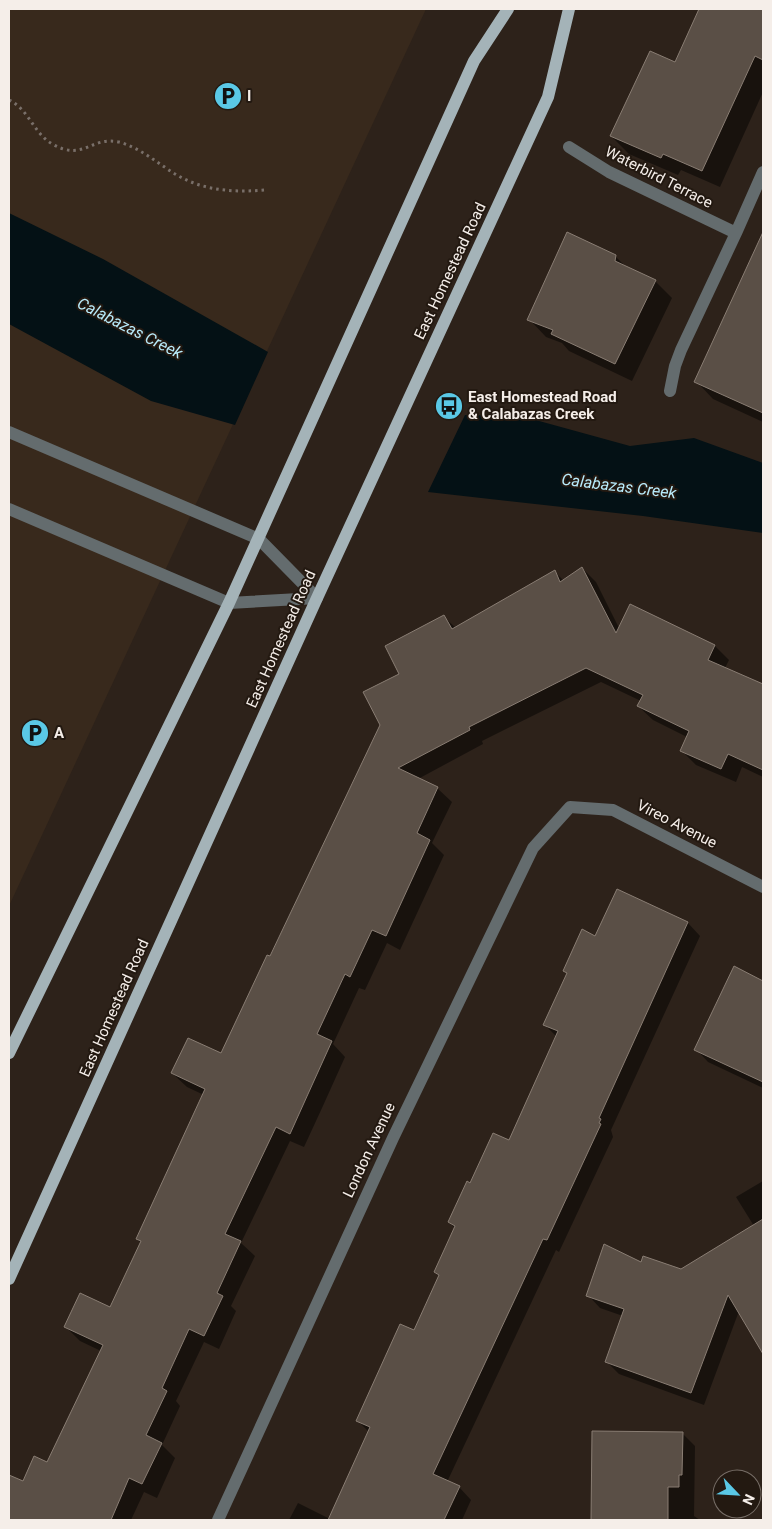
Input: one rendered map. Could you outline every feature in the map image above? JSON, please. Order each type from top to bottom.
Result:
[{"type":"main road","points":[[9,1053],[259,539],[474,61],[508,9]]},
{"type":"main road","name":"East Homestead Road","points":[[9,1279],[317,598],[548,97],[569,9]]},
{"type":"street","name":"Waterbird Terrace","points":[[569,147],[609,172],[736,233]]},
{"type":"street","points":[[670,391],[675,366],[681,350],[763,172]]},
{"type":"street","points":[[9,432],[259,539],[317,598]]},
{"type":"street","points":[[9,509],[229,603],[317,598]]},
{"type":"street","name":"Vireo Avenue","points":[[570,807],[614,810],[763,887]]},
{"type":"street","name":"London Avenue","points":[[218,1520],[393,1138],[534,848],[570,807]]},
{"type":"path","points":[[9,100],[25,111],[39,134],[65,150],[80,151],[98,142],[110,140],[146,153],[176,174],[216,190],[236,192],[264,190]]},
{"type":"shaded area","points":[[9,9],[426,9],[9,906]]},
{"type":"water","name":"Calabazas Creek","points":[[9,213],[103,259],[268,352],[235,425],[151,401],[9,324]]},
{"type":"water","name":"Calabazas Creek","points":[[465,415],[521,416],[630,446],[694,438],[763,463],[763,533],[643,516],[428,492]]},
{"type":"building","points":[[699,9],[763,9],[763,60],[755,56],[702,171],[663,154],[661,158],[610,136],[650,51],[675,62]]},
{"type":"building","points":[[567,232],[616,255],[615,261],[656,280],[615,364],[551,334],[553,330],[527,320]]},
{"type":"building","points":[[763,232],[763,413],[694,382]]},
{"type":"building","points":[[582,567],[616,633],[630,604],[715,645],[708,660],[763,684],[763,770],[728,754],[721,769],[680,751],[689,731],[637,706],[643,695],[586,668],[469,727],[470,730],[398,768],[438,787],[417,833],[430,840],[386,936],[372,930],[350,977],[345,974],[317,1034],[332,1041],[290,1134],[276,1127],[225,1234],[241,1241],[217,1293],[223,1296],[204,1336],[189,1329],[162,1388],[167,1391],[146,1435],[162,1443],[142,1484],[129,1478],[111,1520],[9,1520],[9,1475],[23,1481],[34,1456],[47,1462],[103,1345],[64,1327],[80,1293],[110,1307],[141,1241],[136,1239],[205,1089],[171,1073],[188,1038],[221,1053],[267,955],[270,956],[380,725],[363,692],[399,674],[385,646],[444,615],[452,629],[555,570],[560,582]]},
{"type":"building","points":[[617,889],[688,922],[599,1118],[601,1119],[599,1123],[601,1124],[547,1240],[543,1239],[433,1474],[460,1486],[444,1520],[328,1520],[370,1427],[356,1421],[400,1324],[414,1330],[439,1275],[434,1272],[455,1226],[448,1222],[467,1181],[470,1183],[493,1133],[509,1140],[558,1031],[543,1025],[567,973],[563,971],[582,929],[595,936]]},
{"type":"building","points":[[734,966],[763,981],[763,1082],[694,1050]]},
{"type":"building","points":[[763,1219],[763,1354],[728,1295],[691,1393],[605,1362],[624,1309],[586,1296],[604,1244],[641,1262],[643,1256],[681,1269]]},
{"type":"building","points":[[592,1431],[683,1432],[682,1475],[679,1475],[679,1487],[668,1487],[668,1520],[591,1520]]},
{"type":"place","name":"I","points":[[228,96]]},
{"type":"place","name":"East Homestead Road & Calabazas Creek","points":[[449,406]]},
{"type":"place","name":"A","points":[[35,733]]}]
